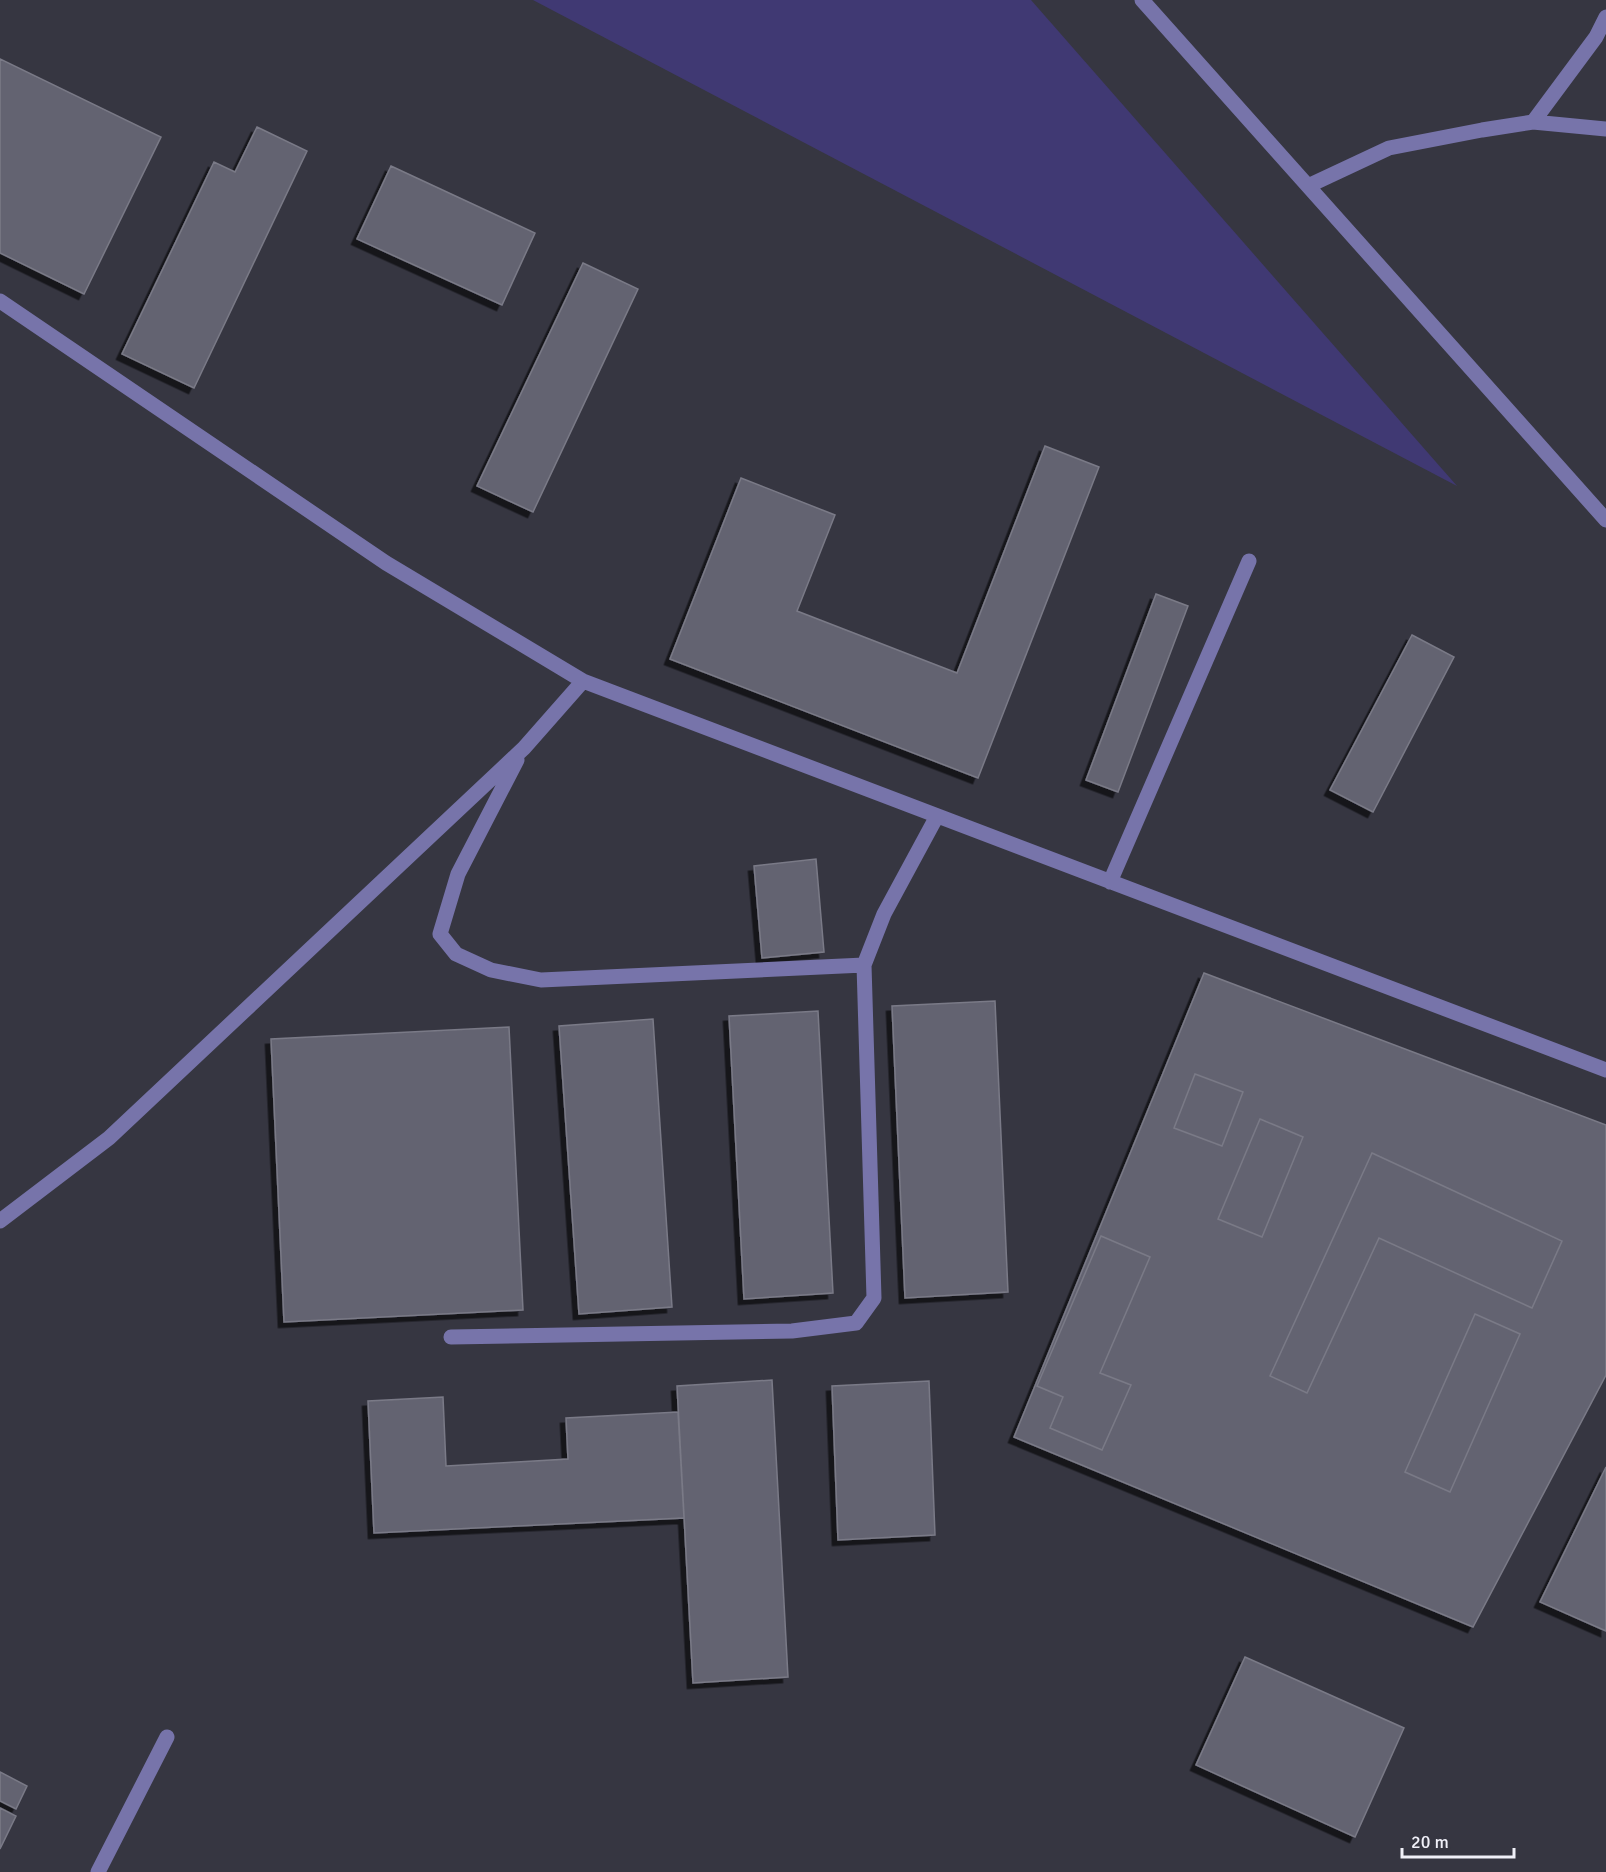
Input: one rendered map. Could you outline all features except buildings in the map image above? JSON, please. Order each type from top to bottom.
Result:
[{"type":"street","points":[[1142,0],[1310,185],[1606,520]]},
{"type":"street","points":[[1533,122],[1596,37],[1606,17]]},
{"type":"street","points":[[1310,185],[1389,148],[1533,122],[1606,129]]},
{"type":"street","points":[[0,301],[386,563],[583,681],[1606,1070]]},
{"type":"street","points":[[1110,882],[1249,561]]},
{"type":"street","points":[[0,1221],[109,1138],[524,748],[583,681]]},
{"type":"street","points":[[524,748],[458,874],[440,934],[456,954],[491,970],[541,980],[864,965]]},
{"type":"street","points":[[451,1337],[792,1331],[855,1323],[874,1298],[864,965],[884,914],[937,816]]},
{"type":"street","points":[[98,1872],[167,1737]]},
{"type":"shaded area","points":[[533,0],[1031,0],[1457,486]]}]
